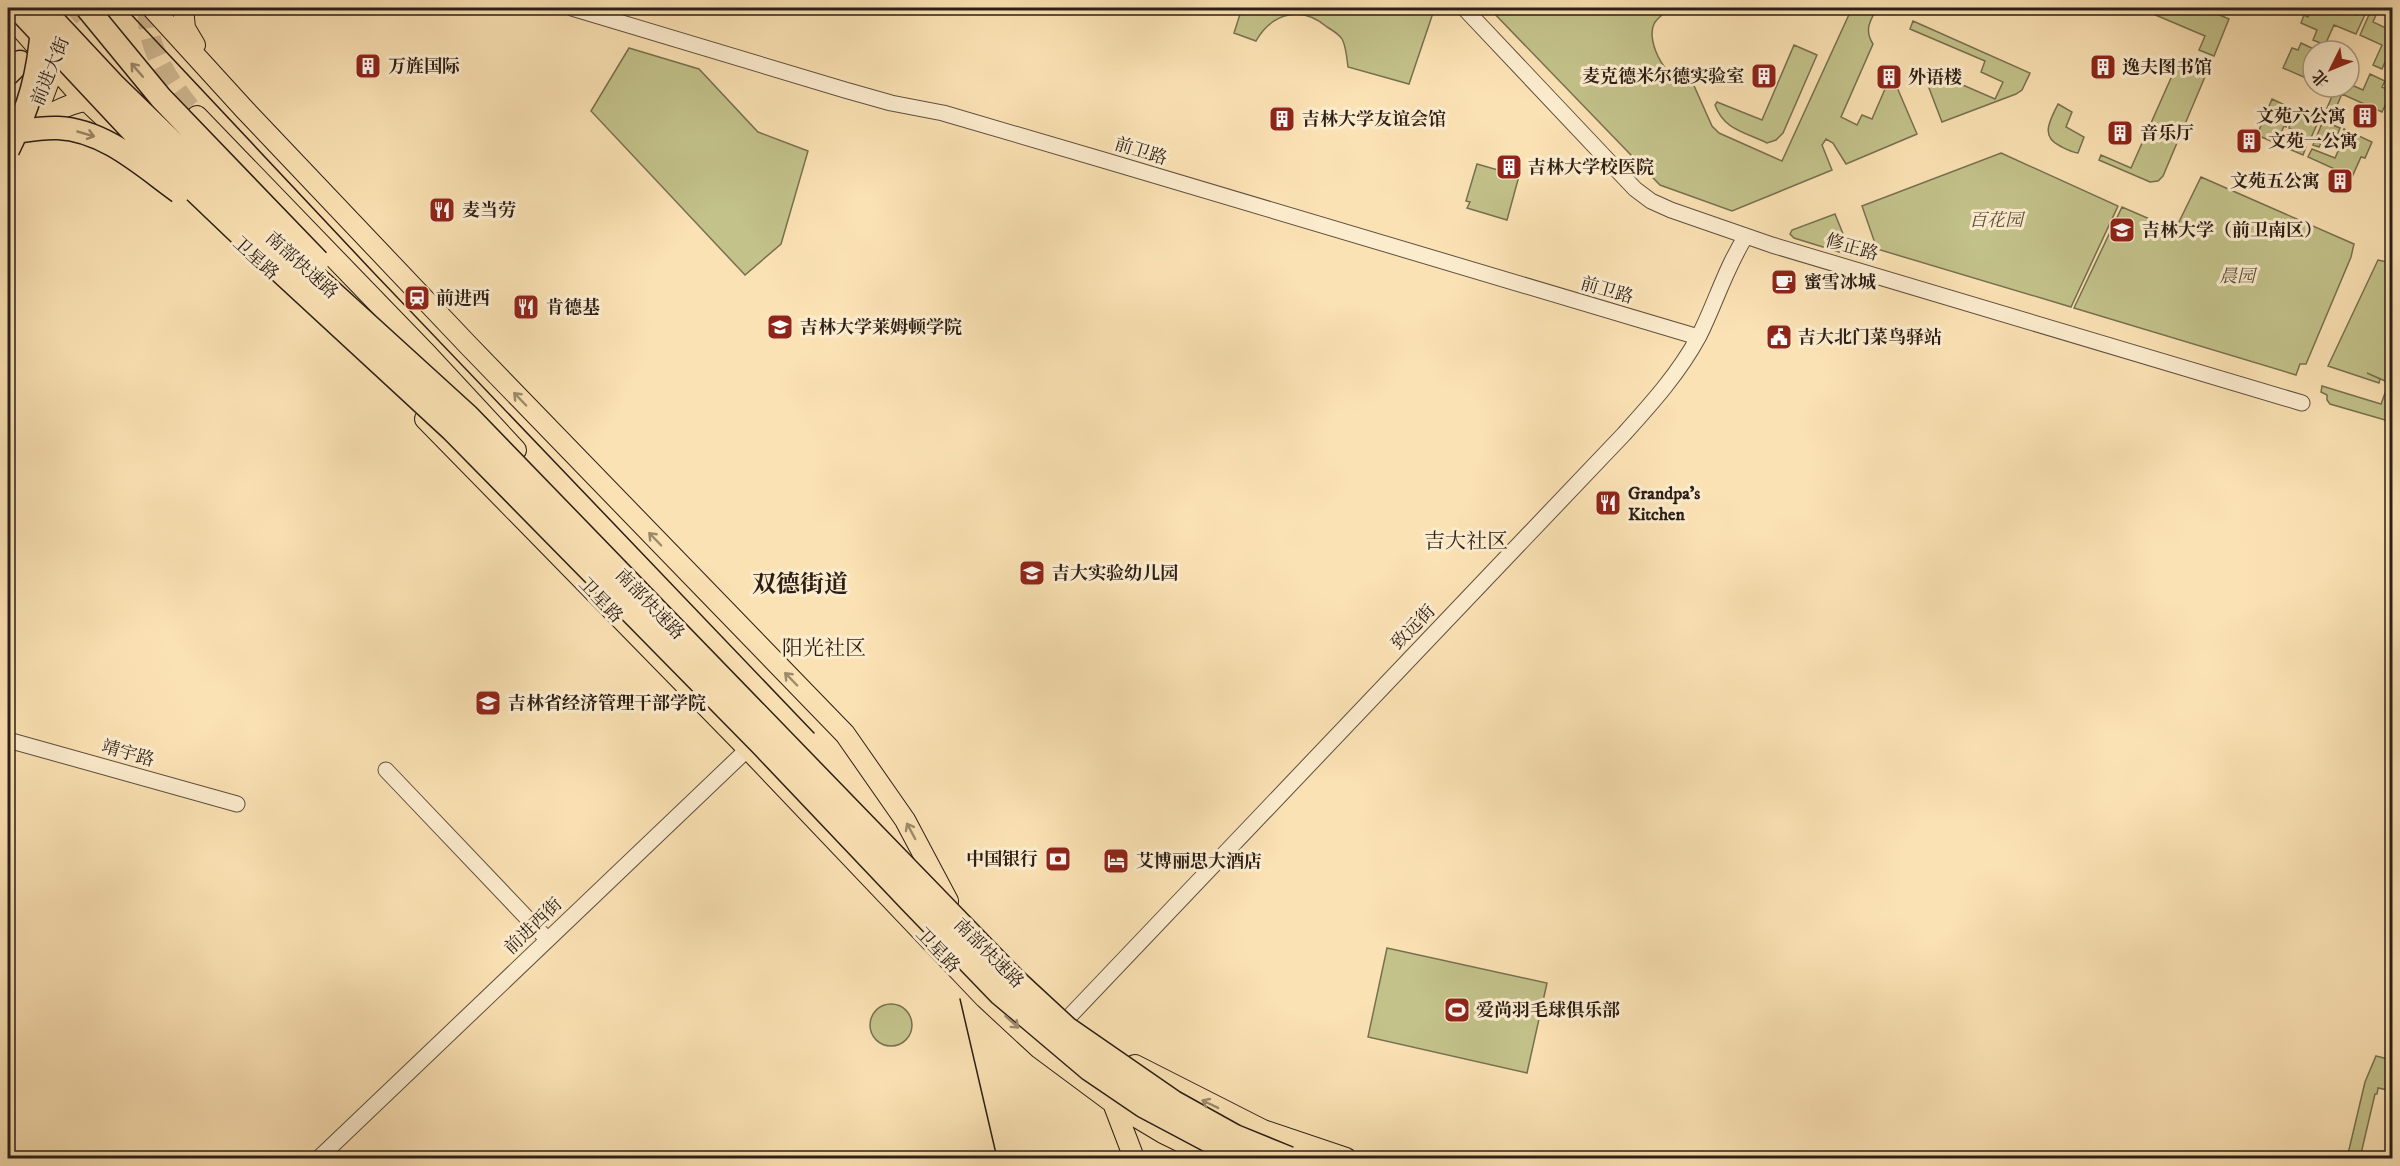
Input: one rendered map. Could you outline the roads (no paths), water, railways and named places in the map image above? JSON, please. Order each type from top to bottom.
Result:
[{"type":"highway","name":"南部快速路","points":[[17,8],[110,108],[245,239],[453,430],[761,744],[1000,994],[1090,1070],[1143,1106],[1239,1158]]},
{"type":"highway","points":[[87,8],[168,106],[468,416]]},
{"type":"highway","name":"南部快速路","points":[[52,11],[115,86],[255,222],[468,416],[1014,979],[1068,1028],[1174,1102],[1234,1136],[1288,1158]]},
{"type":"highway","points":[[8,142],[21,124],[34,84],[41,46],[52,11]]},
{"type":"highway","points":[[8,142],[38,128],[60,128],[99,138],[120,150],[245,239]]},
{"type":"main road","name":"前进大街","points":[[8,8],[52,11],[55,68],[34,112],[8,142]]},
{"type":"main road","name":"卫星路","points":[[152,8],[444,321],[845,734],[905,820],[948,902]]},
{"type":"main road","points":[[183,8],[185,28],[208,68]]},
{"type":"main road","name":"卫星路","points":[[52,11],[251,206],[404,343],[573,512],[948,902],[1068,1018],[1105,1047],[1144,1070],[1263,1130],[1346,1158]]},
{"type":"main road","name":"卫星路","points":[[8,14],[86,101],[250,254],[363,355],[748,749],[985,998],[1040,1048],[1113,1103],[1162,1133],[1214,1158]]},
{"type":"main road","points":[[8,142],[53,112],[74,103],[86,101]]},
{"type":"main road","points":[[197,116],[427,354],[573,512]]},
{"type":"main road","points":[[1113,1103],[1134,1158]]},
{"type":"main road","points":[[1239,1158],[1263,1130]]},
{"type":"main road","points":[[1250,1158],[1263,1130]]},
{"type":"street","name":"前卫路","points":[[572,8],[845,90],[943,113],[1119,164],[1698,337]]},
{"type":"street","name":"修正路","points":[[1464,8],[1635,189],[1651,201],[1746,236],[2302,403]]},
{"type":"street","name":"致远街","points":[[1068,1018],[1624,434],[1674,378],[1698,337],[1731,259],[1746,236]]},
{"type":"street","name":"前进西街","points":[[319,1158],[776,722]]},
{"type":"street","name":"靖宇路","points":[[8,740],[237,804]]},
{"type":"street","points":[[386,770],[547,939]]},
{"type":"tunnel","points":[[45,38],[77,8]]},
{"type":"tunnel","points":[[148,8],[151,38],[162,66],[178,92],[197,116]]},
{"type":"tram line","points":[[125,8],[373,272],[814,733]]},
{"type":"tram line","points":[[960,999],[997,1158]]},
{"type":"place","name":"万旌国际","points":[[368,66]]},
{"type":"place","name":"逸夫图书馆","points":[[2103,67]]},
{"type":"place","name":"麦克德米尔德实验室","points":[[1764,76]]},
{"type":"place","name":"外语楼","points":[[1889,77]]},
{"type":"place","name":"文苑六公寓","points":[[2365,116]]},
{"type":"place","name":"吉林大学友谊会馆","points":[[1282,119]]},
{"type":"place","name":"音乐厅","points":[[2120,133]]},
{"type":"place","name":"文苑一公寓","points":[[2249,141]]},
{"type":"place","name":"吉林大学校医院","points":[[1509,167]]},
{"type":"place","name":"文苑五公寓","points":[[2340,181]]},
{"type":"place","name":"麦当劳","points":[[442,210]]},
{"type":"place","name":"吉林大学（前卫南区）","points":[[2122,230]]},
{"type":"place","name":"蜜雪冰城","points":[[1784,282]]},
{"type":"place","name":"前进西","points":[[417,298]]},
{"type":"place","name":"肯德基","points":[[526,307]]},
{"type":"place","name":"吉林大学莱姆顿学院","points":[[780,327]]},
{"type":"place","name":"吉大北门菜鸟驿站","points":[[1779,337]]},
{"type":"place","name":"Grandpa's Kitchen","points":[[1608,503]]},
{"type":"place","name":"吉大实验幼儿园","points":[[1032,573]]},
{"type":"place","name":"吉林省经济管理干部学院","points":[[488,703]]},
{"type":"place","name":"中国银行","points":[[1058,859]]},
{"type":"place","name":"艾博丽思大酒店","points":[[1116,861]]},
{"type":"place","name":"爱尚羽毛球俱乐部","points":[[1457,1010]]},
{"type":"district","name":"吉大社区","points":[[1466,541]]},
{"type":"district","name":"双德街道","points":[[800,584]]},
{"type":"district","name":"阳光社区","points":[[824,648]]},
{"type":"park label","name":"百花园","points":[[1996,220]]},
{"type":"park label","name":"晨园","points":[[2237,276]]}]
